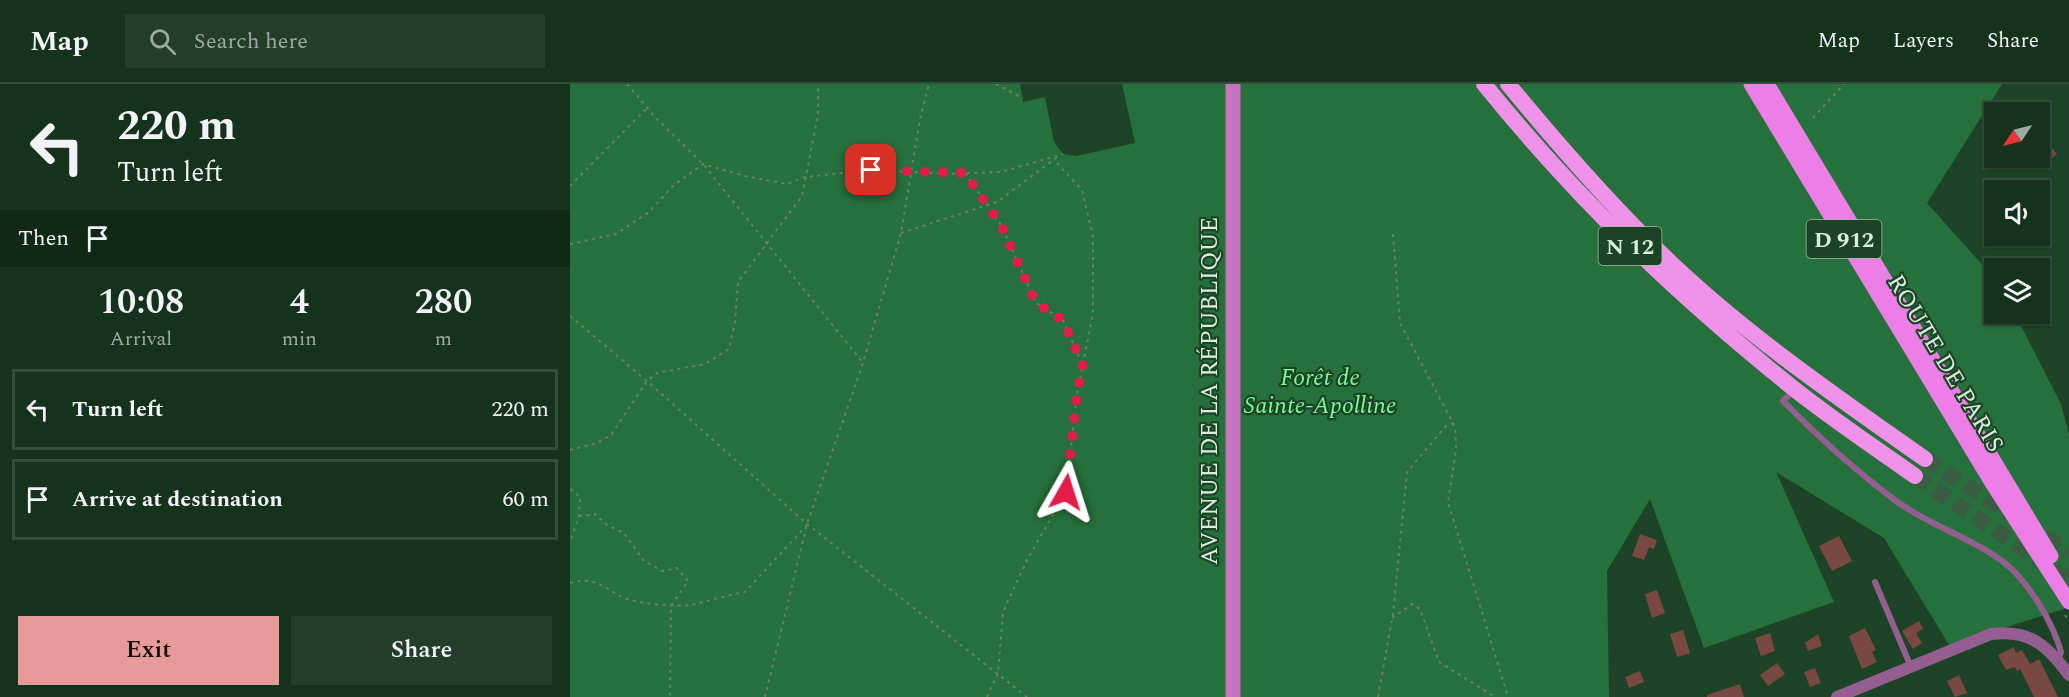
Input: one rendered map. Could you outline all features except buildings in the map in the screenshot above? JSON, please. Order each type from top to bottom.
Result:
[{"type":"highway","name":"N 12","points":[[1484,84],[1532,143],[1606,223],[1672,285],[1795,389],[1915,476]]},
{"type":"highway","name":"N 12","points":[[1508,84],[1618,209],[1670,262],[1803,373],[1924,459]]},
{"type":"main road","name":"AVENUE DE LA RÉPUBLIQUE","points":[[1233,84],[1233,697]]},
{"type":"main road","name":"ROUTE DE PARIS","points":[[1750,84],[1989,477],[2069,602]]},
{"type":"main road","name":"ROUTE DE PARIS","points":[[1767,84],[2069,587]]},
{"type":"street","points":[[1837,697],[1991,634],[2013,631],[2032,639],[2058,661],[2069,675]]},
{"type":"lane","points":[[1795,389],[1783,401],[1818,436],[1871,481],[1921,517],[2008,565],[2049,620],[2061,652],[2058,661]]},
{"type":"lane","points":[[1875,582],[1911,667]]},
{"type":"path","points":[[627,84],[647,108],[703,164],[863,363]]},
{"type":"path","points":[[570,450],[597,443],[611,435],[647,381],[657,374],[705,364],[729,349],[735,322],[738,282],[802,196],[818,115],[818,84]]},
{"type":"path","points":[[765,697],[807,524],[863,363],[901,233],[929,84]]},
{"type":"path","points":[[996,84],[1023,98]]},
{"type":"path","points":[[1813,118],[1844,84]]},
{"type":"path","points":[[570,186],[647,108]]},
{"type":"path","points":[[703,164],[745,176],[787,184],[805,177],[871,170],[911,173],[1001,172],[1063,154],[997,202],[901,233]]},
{"type":"path","points":[[987,697],[998,673],[1003,612],[1027,560],[1066,492],[1077,394],[1093,313],[1093,236],[1082,190],[1054,160]]},
{"type":"path","points":[[570,244],[616,234],[649,212],[674,185],[703,164]]},
{"type":"path","points":[[965,173],[1001,225],[1036,303],[1063,320],[1083,366]]},
{"type":"path","points":[[1393,234],[1400,323],[1454,423],[1456,450],[1448,502],[1508,697]]},
{"type":"path","points":[[570,316],[647,381],[807,524],[1027,697]]},
{"type":"path","points":[[1378,697],[1392,618],[1407,472],[1446,426],[1454,423]]},
{"type":"path","points":[[570,489],[580,497],[579,516],[570,542]]},
{"type":"path","points":[[579,516],[595,514],[607,525],[624,533],[644,561],[663,571],[677,568],[688,581],[671,606],[670,697]]},
{"type":"path","points":[[570,583],[577,581],[604,584],[628,599],[671,606],[693,604],[719,596],[745,592],[807,524]]},
{"type":"path","points":[[1392,618],[1412,604],[1420,609],[1439,662],[1495,697]]},
{"type":"green space","name":"Forêt de Sainte-Apolline","points":[[570,84],[1020,84],[1023,102],[1045,97],[1054,142],[1063,154],[1076,156],[1135,143],[1122,84],[2002,84],[1991,102],[1984,102],[1984,113],[1927,203],[1984,267],[1984,324],[2020,324],[2061,404],[2069,434],[2069,595],[2064,609],[1949,645],[1884,538],[1776,472],[1834,602],[1704,648],[1650,499],[1607,571],[1609,697],[570,697]]},
{"type":"tunnel","points":[[1925,459],[2069,552]]},
{"type":"tunnel","points":[[1915,476],[2069,580]]},
{"type":"route","points":[[871,170],[965,173],[1001,225],[1036,303],[1063,320],[1083,366],[1077,394],[1066,492]]}]
